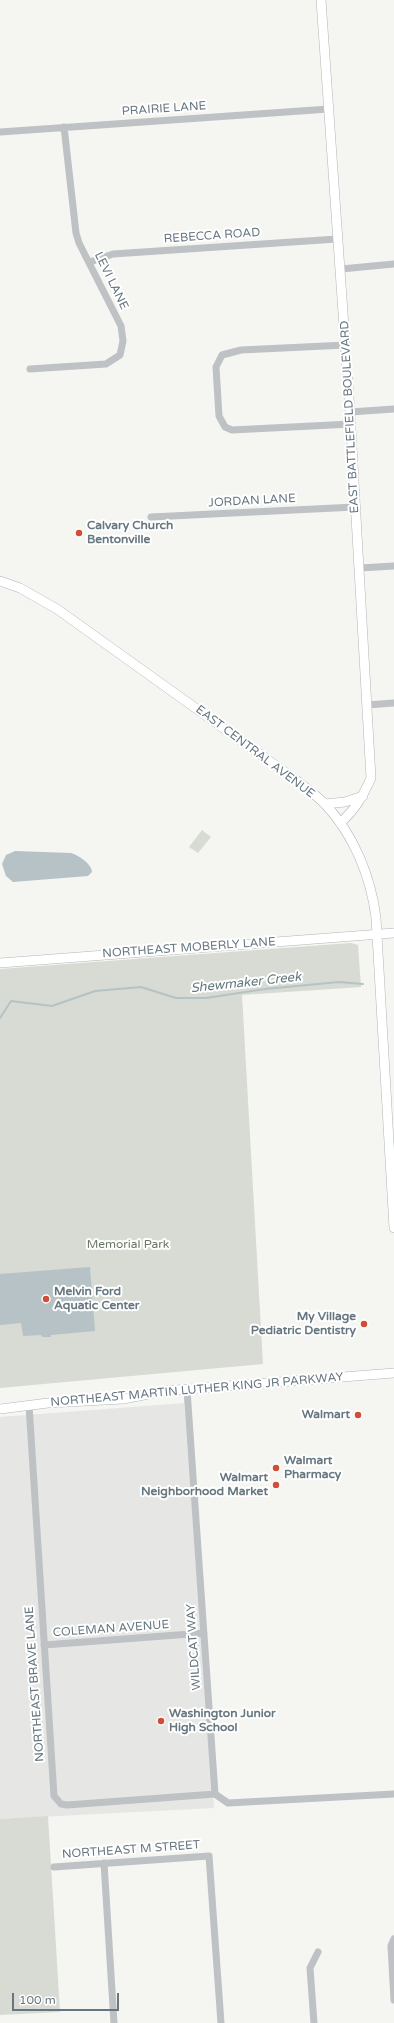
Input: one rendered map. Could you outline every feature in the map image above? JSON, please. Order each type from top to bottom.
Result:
[{"type":"street","name":"EAST BATTLEFIELD BOULEVARD","points":[[321,0],[337,239],[341,269],[346,345],[371,778],[363,796],[351,813],[340,823]]},
{"type":"street","name":"PRAIRIE LANE","points":[[0,132],[329,109]]},
{"type":"street","name":"LEVI LANE","points":[[30,369],[106,364],[120,355],[122,341],[121,326],[90,262],[79,243],[73,221],[64,127]]},
{"type":"street","name":"REBECCA ROAD","points":[[90,262],[113,254],[337,239]]},
{"type":"street","points":[[341,269],[394,264]]},
{"type":"street","points":[[346,345],[241,350],[222,355],[216,367],[219,416],[225,427],[232,430],[351,424]]},
{"type":"street","points":[[350,412],[394,409]]},
{"type":"street","name":"JORDAN LANE","points":[[151,517],[355,507]]},
{"type":"street","points":[[360,568],[394,566]]},
{"type":"street","name":"EAST CENTRAL AVENUE","points":[[0,581],[20,588],[57,609],[80,625],[296,780],[325,804],[340,823],[357,853],[367,878],[375,910],[378,934],[394,1228]]},
{"type":"street","points":[[367,705],[394,703]]},
{"type":"street","points":[[325,804],[345,802],[363,796]]},
{"type":"street","name":"NORTHEAST MOBERLY LANE","points":[[0,962],[394,933]]},
{"type":"street","name":"NORTHEAST MARTIN LUTHER KING JR PARKWAY","points":[[0,1409],[29,1405],[123,1399],[164,1391],[394,1373]]},
{"type":"street","name":"WILDCAT WAY","points":[[187,1390],[215,1794]]},
{"type":"street","name":"NORTHEAST BRAVE LANE","points":[[29,1405],[53,1790],[57,1801],[61,1804],[67,1804],[215,1794]]},
{"type":"street","name":"COLEMAN AVENUE","points":[[44,1645],[204,1632]]},
{"type":"street","points":[[215,1794],[228,1803],[394,1794]]},
{"type":"street","name":"NORTHEAST M STREET","points":[[54,1867],[210,1856],[221,2023]]},
{"type":"street","points":[[104,1863],[114,2023]]},
{"type":"street","points":[[394,1939],[391,1946],[394,2000]]},
{"type":"street","points":[[314,2023],[310,1968],[318,1952]]},
{"type":"shaded area","points":[[15,851],[71,853],[87,863],[92,872],[88,876],[13,882],[6,876],[2,864],[6,855]]},
{"type":"shaded area","name":"Melvin Ford Aquatic Center","points":[[90,1267],[95,1331],[51,1335],[51,1337],[42,1337],[41,1335],[23,1336],[21,1323],[0,1325],[0,1274]]},
{"type":"shaded area","points":[[184,1403],[214,1808],[0,1819],[0,1417]]},
{"type":"green space","points":[[202,830],[211,837],[198,853],[189,847]]},
{"type":"green space","name":"Memorial Park","points":[[351,943],[358,945],[361,987],[242,995],[263,1364],[0,1388],[0,969]]},
{"type":"green space","points":[[48,1816],[60,2012],[0,2015],[0,1819]]},
{"type":"waterway","name":"Shewmaker Creek","points":[[0,1018],[11,1001],[52,1006],[95,991],[141,987],[176,998],[206,998],[265,989],[339,982],[363,984]]},
{"type":"place","name":"Calvary Church Bentonville","points":[[79,533]]},
{"type":"place","name":"Melvin Ford Aquatic Center","points":[[46,1299]]},
{"type":"place","name":"My Village Pediatric Dentistry","points":[[364,1324]]},
{"type":"place","name":"Walmart","points":[[358,1415]]},
{"type":"place","name":"Walmart Pharmacy","points":[[276,1468]]},
{"type":"place","name":"Walmart Neighborhood Market","points":[[276,1485]]},
{"type":"place","name":"Washington Junior High School","points":[[161,1721]]}]
